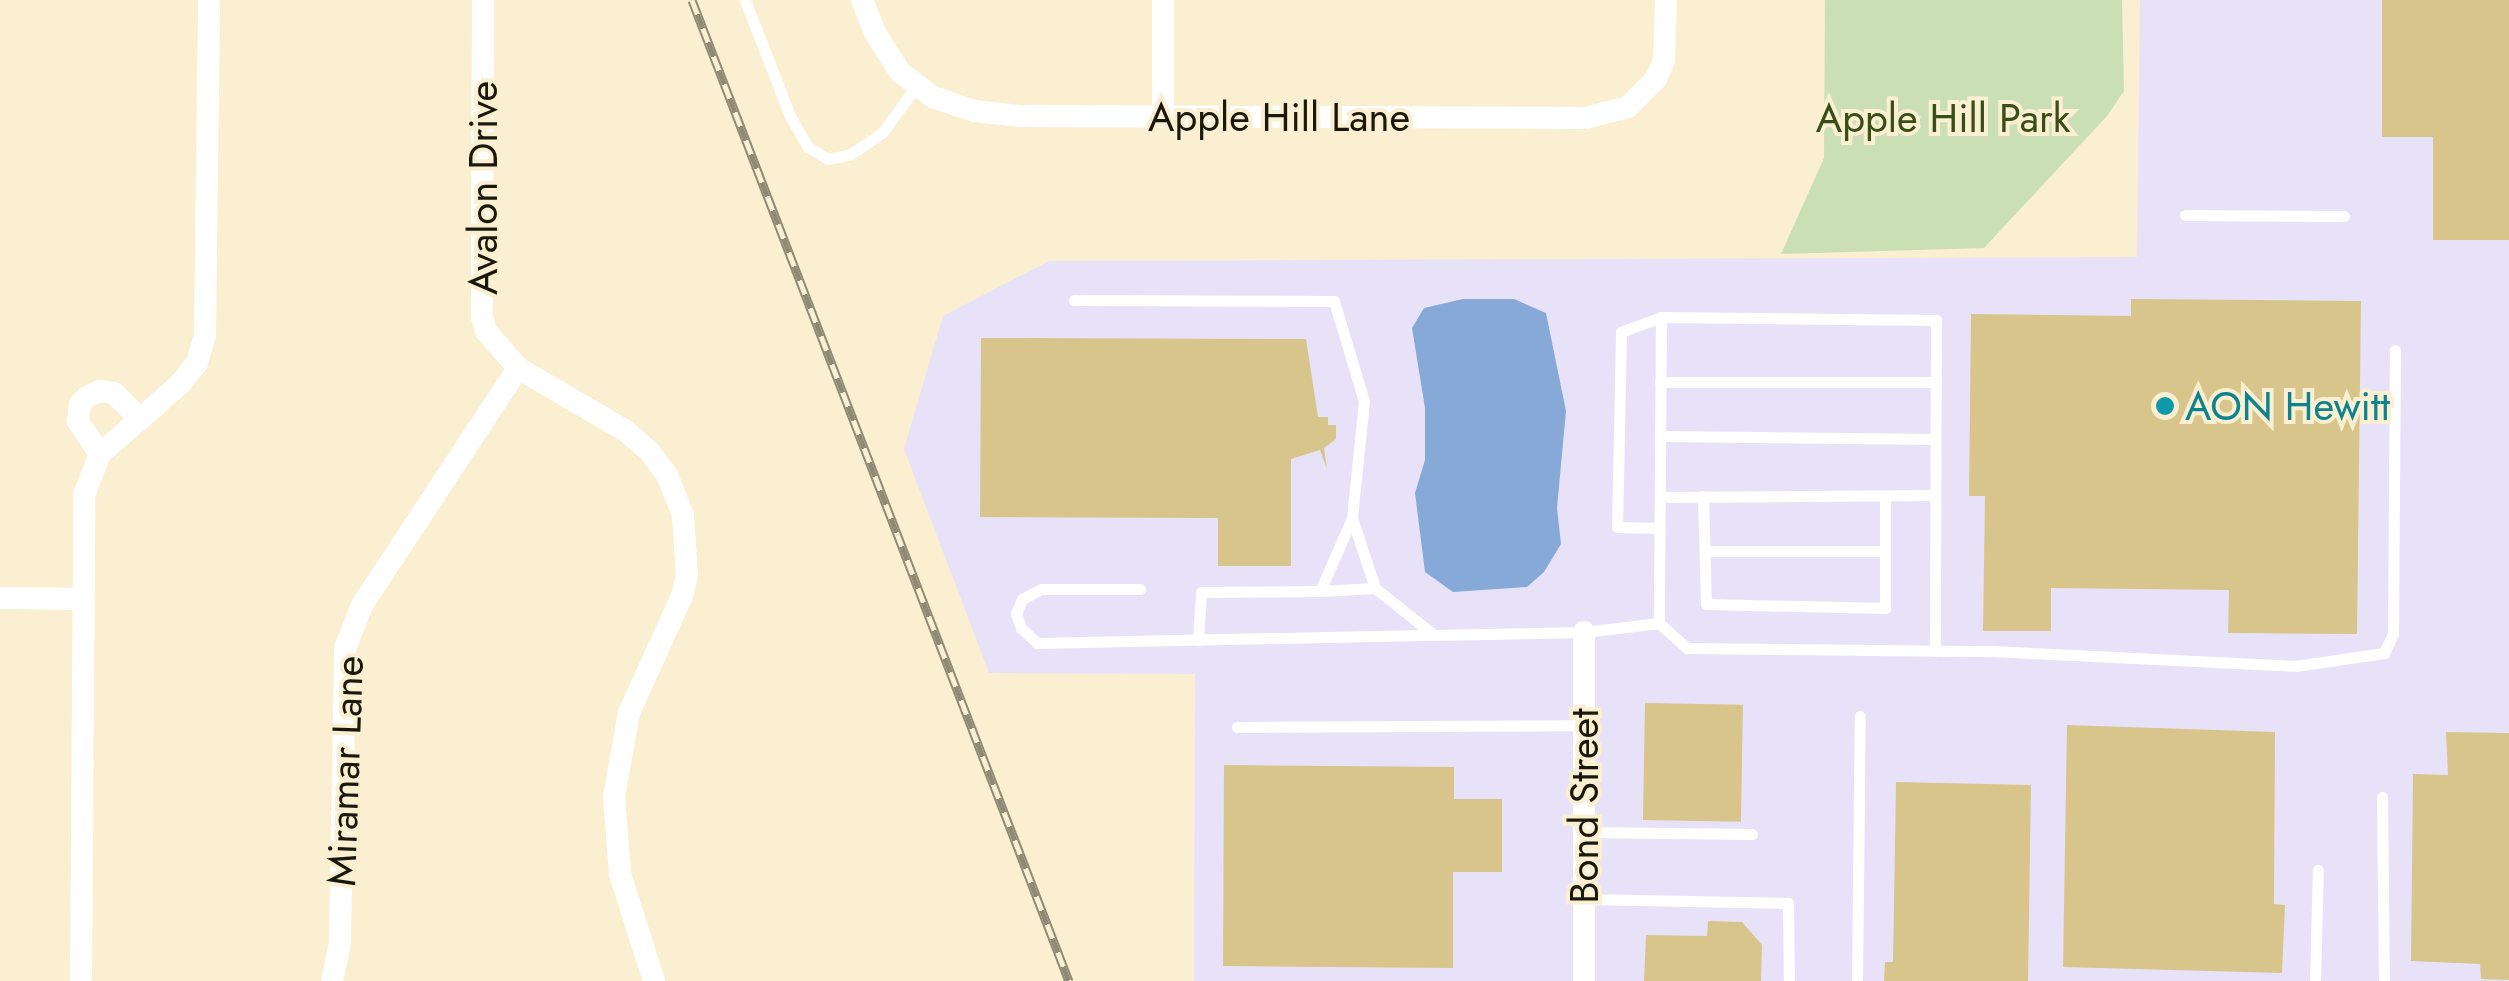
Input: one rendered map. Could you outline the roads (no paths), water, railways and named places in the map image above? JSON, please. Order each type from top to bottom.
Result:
[{"type":"street","points":[[80,981],[84,496],[100,454],[180,384],[197,363],[205,335],[209,0]]},
{"type":"street","name":"Avalon Drive","points":[[483,0],[482,317],[494,345],[518,368],[626,431],[649,450],[666,475],[683,515],[687,574],[682,596],[628,713],[614,796],[620,874],[654,981]]},
{"type":"street","points":[[862,0],[875,32],[900,72],[916,88]]},
{"type":"street","points":[[1163,0],[1163,116]]},
{"type":"street","name":"Apple Hill Lane","points":[[916,88],[974,111],[1163,116],[1603,116],[1642,98],[1656,79],[1664,60],[1666,0]]},
{"type":"street","name":"Miramar Lane","points":[[332,981],[340,944],[345,648],[362,606],[518,368]]},
{"type":"street","points":[[100,454],[78,421],[80,404],[87,397],[109,391],[140,419]]},
{"type":"street","points":[[0,598],[84,599]]},
{"type":"street","name":"Bond Street","points":[[1584,632],[1584,981]]},
{"type":"lane","points":[[745,0],[790,116],[808,148],[828,159],[851,154],[882,133],[916,88]]},
{"type":"lane","points":[[2185,216],[2344,216]]},
{"type":"lane","points":[[1074,300],[1334,301],[1364,402],[1352,518],[1320,591]]},
{"type":"lane","points":[[1661,317],[1659,622],[1687,648],[1935,650],[2295,666],[2384,653],[2392,634],[2395,350]]},
{"type":"lane","points":[[1659,528],[1617,527],[1621,332],[1661,317],[1936,320],[1935,650]]},
{"type":"lane","points":[[1660,382],[1936,382]]},
{"type":"lane","points":[[1660,436],[1936,439]]},
{"type":"lane","points":[[1703,496],[1706,604],[1885,608],[1884,496]]},
{"type":"lane","points":[[1660,497],[1935,496]]},
{"type":"lane","points":[[1352,518],[1376,588],[1434,635]]},
{"type":"lane","points":[[1705,551],[1885,551]]},
{"type":"lane","points":[[1140,589],[1041,588],[1022,599],[1016,614],[1021,628],[1037,643],[1584,632],[1659,622]]},
{"type":"lane","points":[[1198,640],[1201,592],[1376,588]]},
{"type":"lane","points":[[1857,981],[1860,716]]},
{"type":"lane","points":[[1237,727],[1584,725]]},
{"type":"lane","points":[[2382,797],[2384,981]]},
{"type":"lane","points":[[1584,832],[1752,834]]},
{"type":"lane","points":[[2315,981],[2318,870]]},
{"type":"lane","points":[[1584,899],[1788,904],[1789,981]]},
{"type":"water","points":[[1463,299],[1514,299],[1546,313],[1566,411],[1557,508],[1561,544],[1544,572],[1527,587],[1453,592],[1425,572],[1415,493],[1425,460],[1425,408],[1412,328],[1424,308]]},
{"type":"railway","points":[[692,0],[1069,981]]},
{"type":"place","name":"AON Hewitt","points":[[2165,406]]},
{"type":"park label","name":"Apple Hill Park","points":[[1943,118]]}]
